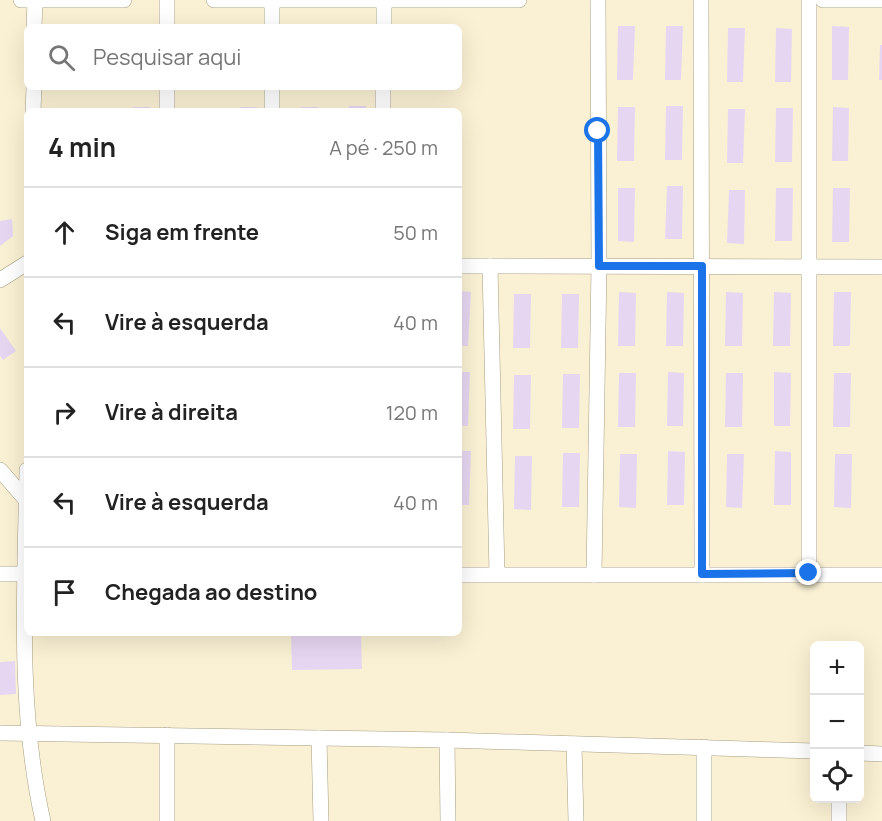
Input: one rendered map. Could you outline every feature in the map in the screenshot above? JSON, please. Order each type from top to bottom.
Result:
[{"type":"street","points":[[34,24],[30,1],[124,0]]},
{"type":"street","points":[[167,0],[167,24]]},
{"type":"street","points":[[214,0],[519,0]]},
{"type":"street","points":[[272,0],[272,24]]},
{"type":"street","points":[[384,0],[384,24]]},
{"type":"street","points":[[594,575],[599,266],[598,0]]},
{"type":"street","points":[[701,0],[702,574]]},
{"type":"street","points":[[809,0],[809,573]]},
{"type":"street","points":[[823,0],[882,0]]},
{"type":"street","points":[[33,108],[34,90]]},
{"type":"street","points":[[167,90],[167,108]]},
{"type":"street","points":[[272,90],[272,108]]},
{"type":"street","points":[[383,90],[383,108]]},
{"type":"street","points":[[0,280],[24,265]]},
{"type":"street","points":[[462,266],[882,267]]},
{"type":"street","points":[[490,266],[497,574]]},
{"type":"street","points":[[0,470],[24,498]]},
{"type":"street","points":[[0,574],[24,574]]},
{"type":"street","points":[[462,574],[882,574]]},
{"type":"street","points":[[24,636],[23,684],[43,821]]},
{"type":"street","points":[[0,734],[447,740],[810,751]]},
{"type":"street","points":[[167,735],[167,821]]},
{"type":"street","points":[[319,738],[321,821]]},
{"type":"street","points":[[447,740],[448,821]]},
{"type":"street","points":[[574,744],[576,821]]},
{"type":"street","points":[[704,747],[704,821]]},
{"type":"street","points":[[864,753],[882,754]]},
{"type":"street","points":[[839,803],[839,821]]},
{"type":"building","points":[[618,26],[635,26],[633,80],[617,80]]},
{"type":"building","points":[[666,26],[683,26],[681,80],[665,80]]},
{"type":"building","points":[[832,26],[849,27],[848,80],[832,80]]},
{"type":"building","points":[[728,28],[745,28],[743,82],[727,82]]},
{"type":"building","points":[[776,28],[792,29],[791,82],[775,82]]},
{"type":"building","points":[[880,45],[882,45],[882,80],[879,80]]},
{"type":"building","points":[[349,106],[366,106],[366,108],[349,108]]},
{"type":"building","points":[[666,106],[683,106],[682,160],[665,160]]},
{"type":"building","points":[[618,107],[635,107],[634,161],[617,161]]},
{"type":"building","points":[[833,107],[849,108],[848,161],[832,161]]},
{"type":"building","points":[[776,108],[793,108],[792,162],[775,162]]},
{"type":"building","points":[[728,109],[745,109],[743,163],[727,163]]},
{"type":"building","points":[[667,186],[683,186],[682,239],[665,239]]},
{"type":"building","points":[[618,188],[635,188],[634,242],[618,241]]},
{"type":"building","points":[[776,188],[793,188],[792,241],[775,241]]},
{"type":"building","points":[[833,188],[850,188],[849,242],[832,242]]},
{"type":"building","points":[[729,190],[745,190],[744,244],[727,243]]},
{"type":"building","points":[[12,219],[13,236],[0,246],[0,221]]},
{"type":"building","points":[[462,291],[471,292],[468,346],[462,346]]},
{"type":"building","points":[[619,292],[636,293],[635,346],[618,346]]},
{"type":"building","points":[[667,292],[684,293],[683,346],[666,346]]},
{"type":"building","points":[[726,292],[743,293],[742,346],[725,346]]},
{"type":"building","points":[[774,292],[791,293],[790,346],[773,346]]},
{"type":"building","points":[[834,292],[851,292],[850,346],[833,346]]},
{"type":"building","points":[[514,294],[531,294],[530,348],[513,348]]},
{"type":"building","points":[[562,294],[579,294],[578,348],[561,348]]},
{"type":"building","points":[[0,328],[16,351],[3,360],[0,356]]},
{"type":"building","points":[[462,372],[470,372],[468,426],[462,426]]},
{"type":"building","points":[[668,372],[684,373],[683,426],[667,426]]},
{"type":"building","points":[[774,372],[791,373],[790,426],[774,426]]},
{"type":"building","points":[[619,373],[636,373],[635,427],[618,427]]},
{"type":"building","points":[[726,373],[743,373],[742,427],[725,427]]},
{"type":"building","points":[[834,373],[851,373],[850,427],[833,427]]},
{"type":"building","points":[[563,374],[580,374],[579,428],[562,428]]},
{"type":"building","points":[[514,375],[531,375],[530,429],[513,429]]},
{"type":"building","points":[[462,451],[471,451],[469,505],[462,505]]},
{"type":"building","points":[[668,451],[685,452],[684,505],[667,505]]},
{"type":"building","points":[[775,451],[791,452],[791,505],[774,505]]},
{"type":"building","points":[[563,453],[580,453],[579,507],[562,507]]},
{"type":"building","points":[[620,454],[637,454],[636,508],[619,507]]},
{"type":"building","points":[[727,454],[744,454],[742,508],[726,507]]},
{"type":"building","points":[[835,454],[852,454],[851,508],[834,507]]},
{"type":"building","points":[[515,456],[532,456],[531,510],[514,509]]},
{"type":"building","points":[[291,636],[361,636],[362,669],[292,670]]},
{"type":"building","points":[[15,661],[16,694],[0,695],[0,662]]},
{"type":"route","points":[[598,131],[599,266],[702,266],[702,574],[809,573]]}]
